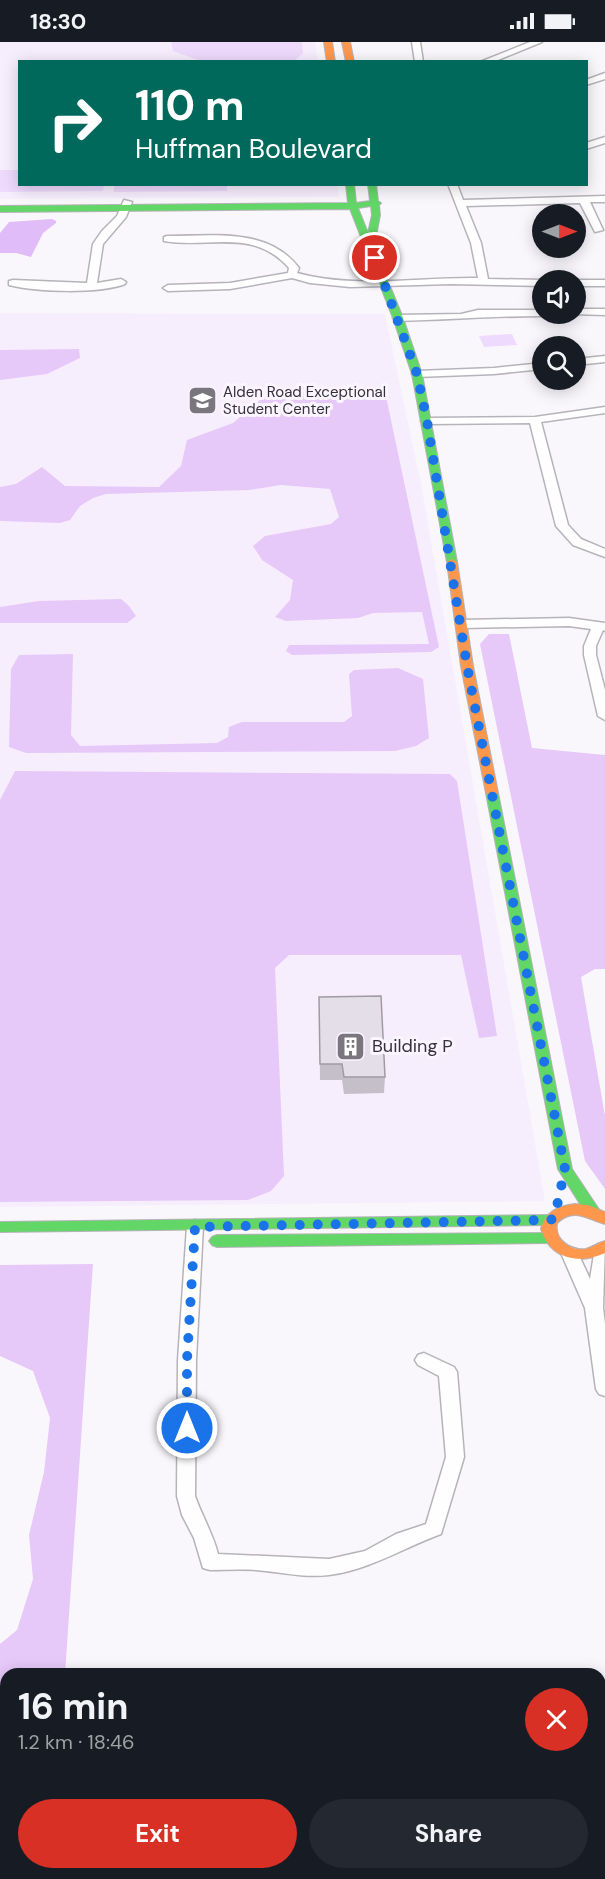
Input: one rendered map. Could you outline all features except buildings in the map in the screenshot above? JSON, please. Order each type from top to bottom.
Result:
[{"type":"street","points":[[328,42],[331,60]]},
{"type":"street","points":[[346,42],[350,60]]},
{"type":"street","points":[[416,42],[419,60]]},
{"type":"street","points":[[489,60],[538,42]]},
{"type":"street","points":[[588,82],[605,76]]},
{"type":"street","points":[[588,145],[605,140]]},
{"type":"street","points":[[350,186],[352,204],[385,282],[417,374],[462,624],[467,666],[565,1169],[592,1211],[605,1220]]},
{"type":"street","points":[[370,246],[377,225],[377,203],[373,186]]},
{"type":"street","points":[[453,186],[462,203],[482,261],[483,281]]},
{"type":"street","points":[[462,203],[605,199]]},
{"type":"street","points":[[584,201],[598,230]]},
{"type":"street","points":[[0,203],[126,205],[377,203]]},
{"type":"street","points":[[0,209],[126,205]]},
{"type":"street","points":[[92,286],[97,245],[105,234],[121,220],[126,205]]},
{"type":"street","points":[[167,239],[234,241],[264,245],[280,253],[294,268],[292,275]]},
{"type":"street","points":[[168,288],[231,286],[292,275],[306,280],[337,284],[483,281],[532,283]]},
{"type":"street","points":[[13,283],[92,286],[117,285],[122,282]]},
{"type":"street","points":[[586,283],[605,283]]},
{"type":"street","points":[[586,312],[605,312]]},
{"type":"street","points":[[398,318],[461,317],[478,313],[532,313]]},
{"type":"street","points":[[586,361],[605,359]]},
{"type":"street","points":[[417,374],[532,367]]},
{"type":"street","points":[[427,421],[535,420],[605,410]]},
{"type":"street","points":[[535,420],[562,526],[577,542],[605,553]]},
{"type":"street","points":[[462,624],[569,622],[602,627],[590,646],[590,655],[605,716]]},
{"type":"street","points":[[565,1169],[556,1208],[547,1230],[548,1238],[557,1249],[570,1253],[588,1254],[605,1248],[594,1308]]},
{"type":"street","points":[[191,1236],[556,1208],[592,1211]]},
{"type":"street","points":[[0,1227],[191,1236],[548,1238]]},
{"type":"street","points":[[191,1236],[186,1496],[192,1515],[204,1538],[210,1562],[256,1562],[289,1567],[329,1567],[369,1558],[403,1540],[434,1529],[456,1457],[448,1372],[424,1360]]},
{"type":"street","points":[[570,1253],[594,1308],[605,1389]]},
{"type":"shaded area","points":[[0,42],[315,42],[318,60],[18,60],[18,186],[337,186],[339,197],[0,199]]},
{"type":"shaded area","points":[[171,42],[302,42],[303,53],[295,60],[198,60],[173,51]]},
{"type":"shaded area","points":[[0,170],[18,170],[18,186],[104,186],[103,191],[0,192]]},
{"type":"shaded area","points":[[114,186],[227,186],[227,191],[114,192]]},
{"type":"shaded area","points":[[52,219],[56,223],[43,233],[31,257],[16,253],[0,253],[0,233],[9,222]]},
{"type":"shaded area","points":[[0,313],[385,314],[422,489],[545,1201],[0,1207]]},
{"type":"shaded area","points":[[512,334],[517,345],[484,347],[479,336]]},
{"type":"shaded area","points":[[79,349],[80,358],[47,374],[0,380],[0,350]]},
{"type":"shaded area","points":[[384,387],[439,647],[431,652],[292,655],[286,651],[289,645],[429,644],[422,612],[373,613],[358,618],[286,621],[275,617],[290,600],[293,580],[262,560],[253,546],[265,536],[331,524],[339,517],[330,489],[281,485],[250,490],[106,494],[93,498],[80,506],[70,520],[60,523],[0,521],[0,487],[16,484],[42,467],[65,486],[159,487],[181,466],[187,440],[233,423],[261,399],[291,392]]},
{"type":"shaded area","points":[[121,599],[136,616],[127,623],[0,623],[0,607],[39,601]]},
{"type":"shaded area","points":[[489,634],[509,634],[532,748],[605,755],[605,969],[595,969],[581,977],[605,1116],[605,1189],[585,1161],[480,644]]},
{"type":"shaded area","points":[[73,654],[71,735],[80,746],[217,743],[228,737],[229,727],[242,722],[344,722],[352,716],[349,674],[354,670],[398,668],[423,679],[429,738],[416,746],[395,751],[26,753],[9,747],[11,669],[19,655]]},
{"type":"shaded area","points":[[15,771],[450,774],[457,781],[497,1036],[479,1038],[461,955],[289,955],[275,968],[284,1176],[271,1191],[248,1200],[0,1202],[0,800]]},
{"type":"shaded area","points":[[93,1264],[65,1668],[0,1668],[0,1644],[17,1630],[33,1579],[29,1535],[44,1472],[50,1418],[33,1371],[0,1356],[0,1265]]},
{"type":"traffic: fast","points":[[350,186],[351,201],[398,318],[417,374],[452,562]]},
{"type":"traffic: fast","points":[[370,246],[376,215],[372,186]]},
{"type":"traffic: fast","points":[[0,209],[353,206],[377,203]]},
{"type":"traffic: fast","points":[[492,793],[565,1169],[592,1211]]},
{"type":"traffic: fast","points":[[0,1227],[551,1220]]},
{"type":"traffic: fast","points":[[217,1241],[548,1238]]},
{"type":"traffic: slow","points":[[328,42],[331,60]]},
{"type":"traffic: slow","points":[[346,42],[350,60]]},
{"type":"traffic: slow","points":[[452,562],[467,666],[492,793]]},
{"type":"traffic: slow","points":[[605,1219],[588,1211],[570,1210],[557,1214],[550,1221],[548,1229],[551,1238],[566,1251],[588,1254],[605,1247]]},
{"type":"place","name":"Alden Road Exceptional Student Center","points":[[202,401]]},
{"type":"place","name":"Building P","points":[[351,1046]]},
{"type":"route","points":[[187,1428],[187,1360],[195,1227],[551,1220],[555,1215],[565,1169],[487,758],[467,666],[456,585],[427,421],[417,374],[375,258]]}]
